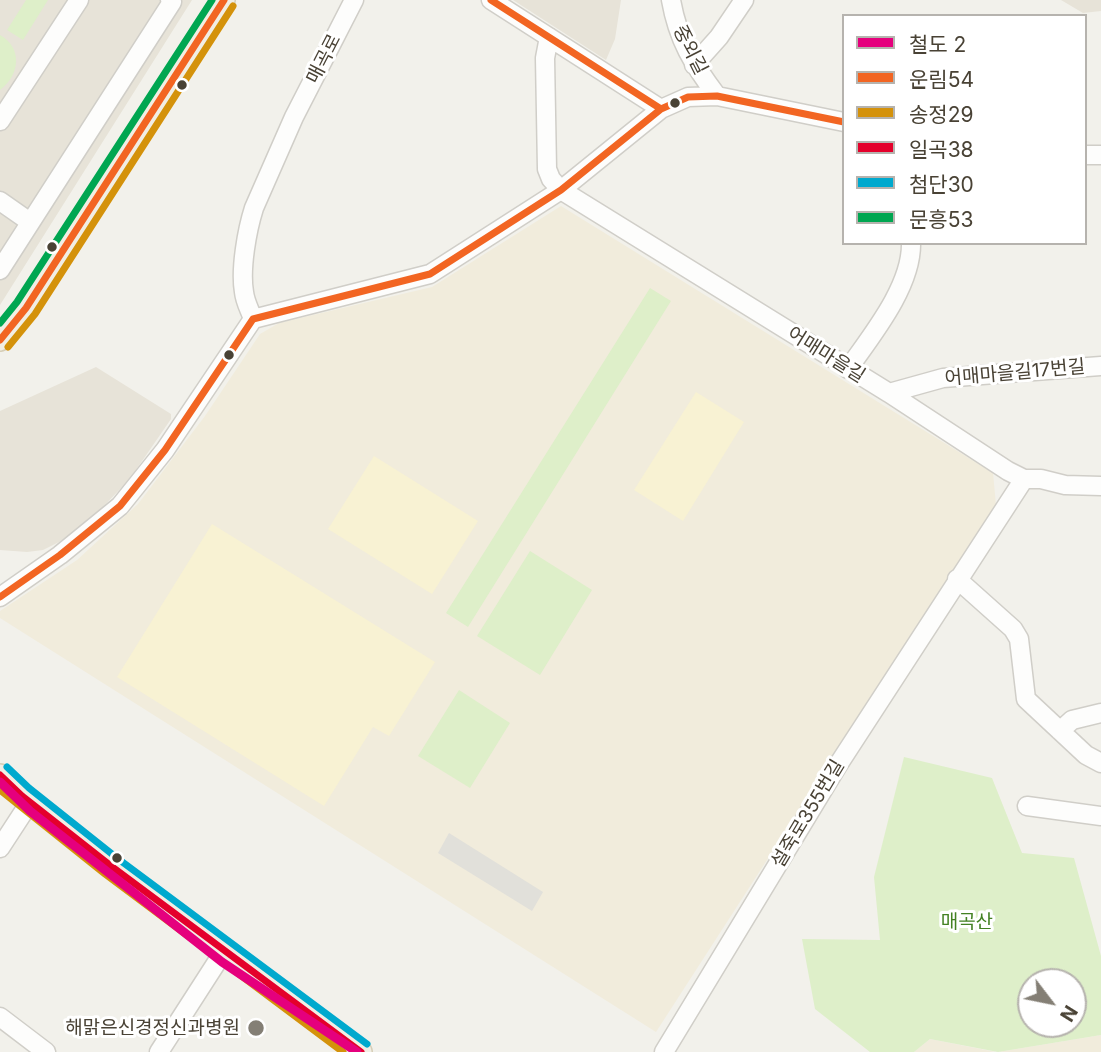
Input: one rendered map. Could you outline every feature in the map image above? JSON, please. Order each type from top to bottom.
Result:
[{"type":"main road","points":[[0,340],[26,308],[224,0]]},
{"type":"main road","points":[[0,775],[30,802],[224,951],[361,1052]]},
{"type":"street","points":[[0,121],[79,0]]},
{"type":"street","points":[[0,270],[172,2],[170,0]]},
{"type":"street","name":"매곡로","points":[[253,319],[245,299],[243,279],[250,221],[294,117],[354,0]]},
{"type":"street","points":[[491,0],[661,109]]},
{"type":"street","name":"중외길","points":[[671,0],[676,25],[694,65],[717,96]]},
{"type":"street","points":[[694,65],[719,37],[744,0]]},
{"type":"street","points":[[550,37],[545,58],[547,169],[551,179],[561,190]]},
{"type":"street","points":[[0,597],[60,555],[120,506],[165,450],[253,319],[430,274],[561,190],[661,109],[688,97],[717,96],[842,122]]},
{"type":"street","name":"어매마을길","points":[[561,190],[1024,479],[1041,479],[1065,485],[1101,486]]},
{"type":"street","points":[[0,201],[30,222]]},
{"type":"street","points":[[848,369],[896,294],[910,262],[911,245]]},
{"type":"street","name":"어매마을길17번길","points":[[889,393],[943,378],[1101,366]]},
{"type":"street","name":"설죽로355번길","points":[[664,1052],[838,765],[1024,479]]},
{"type":"street","points":[[957,579],[1013,629],[1019,639],[1026,699],[1086,755],[1101,763]]},
{"type":"street","points":[[1060,731],[1072,720],[1101,713]]},
{"type":"street","points":[[0,848],[30,802]]},
{"type":"street","points":[[1027,806],[1101,816]]},
{"type":"street","points":[[159,1052],[224,951]]},
{"type":"street","points":[[0,1017],[46,1052]]},
{"type":"shaded area","points":[[0,0],[192,0],[0,305]]},
{"type":"shaded area","points":[[513,0],[621,0],[615,39],[606,60]]},
{"type":"shaded area","points":[[1061,0],[1101,0],[1101,11],[1083,13]]},
{"type":"shaded area","points":[[561,206],[993,473],[996,505],[656,1032],[0,618],[0,611],[77,560],[138,504],[205,416],[260,334],[279,323],[432,287]]},
{"type":"shaded area","points":[[96,367],[171,414],[171,419],[129,480],[93,517],[61,541],[43,550],[0,550],[0,411]]},
{"type":"shaded area","points":[[449,833],[543,892],[532,911],[438,853]]},
{"type":"shaded area","points":[[1101,1035],[1101,1052],[998,1052],[1087,1038]]},
{"type":"shaded area","points":[[930,1039],[996,1052],[914,1052]]},
{"type":"green space","points":[[26,0],[48,0],[23,40],[7,30]]},
{"type":"green space","points":[[0,35],[13,47],[16,62],[12,77],[0,90]]},
{"type":"green space","points":[[650,288],[671,301],[468,627],[446,613]]},
{"type":"green space","points":[[530,551],[592,590],[540,675],[477,636]]},
{"type":"green space","points":[[459,690],[510,723],[470,788],[418,756]]},
{"type":"green space","name":"매곡산","points":[[904,757],[992,778],[1022,853],[1074,858],[1101,956],[1101,1035],[1087,1037],[1087,968],[1017,968],[1017,1038],[1083,1038],[998,1052],[930,1039],[914,1052],[870,1052],[815,1009],[802,939],[880,940],[874,877]]},
{"type":"sand","points":[[696,392],[744,422],[683,521],[634,490]]},
{"type":"sand","points":[[374,456],[478,521],[432,594],[328,529]]},
{"type":"sand","points":[[212,524],[435,662],[389,736],[373,727],[324,806],[117,677]]},
{"type":"rail line","name":"2","points":[[0,782],[30,811],[222,962],[357,1052]]},
{"type":"transit line","name":"문흥53","points":[[0,323],[17,302],[212,0]]},
{"type":"transit line","name":"운림54","points":[[0,340],[26,308],[224,0]]},
{"type":"transit line","name":"운림54","points":[[491,0],[661,109]]},
{"type":"transit line","name":"송정29","points":[[8,347],[35,314],[233,6]]},
{"type":"transit line","name":"운림54","points":[[0,597],[60,555],[120,506],[165,450],[253,319],[430,274],[561,190],[661,109],[688,97],[717,96],[842,122]]},
{"type":"transit line","name":"첨단30","points":[[7,767],[29,788],[117,858],[367,1044]]},
{"type":"transit line","name":"일곡38","points":[[0,775],[22,796],[111,866],[361,1052]]},
{"type":"transit line","name":"송정29","points":[[0,790],[105,874],[343,1052]]},
{"type":"place","name":"해맑은신경정신과병원","points":[[256,1028]]}]
